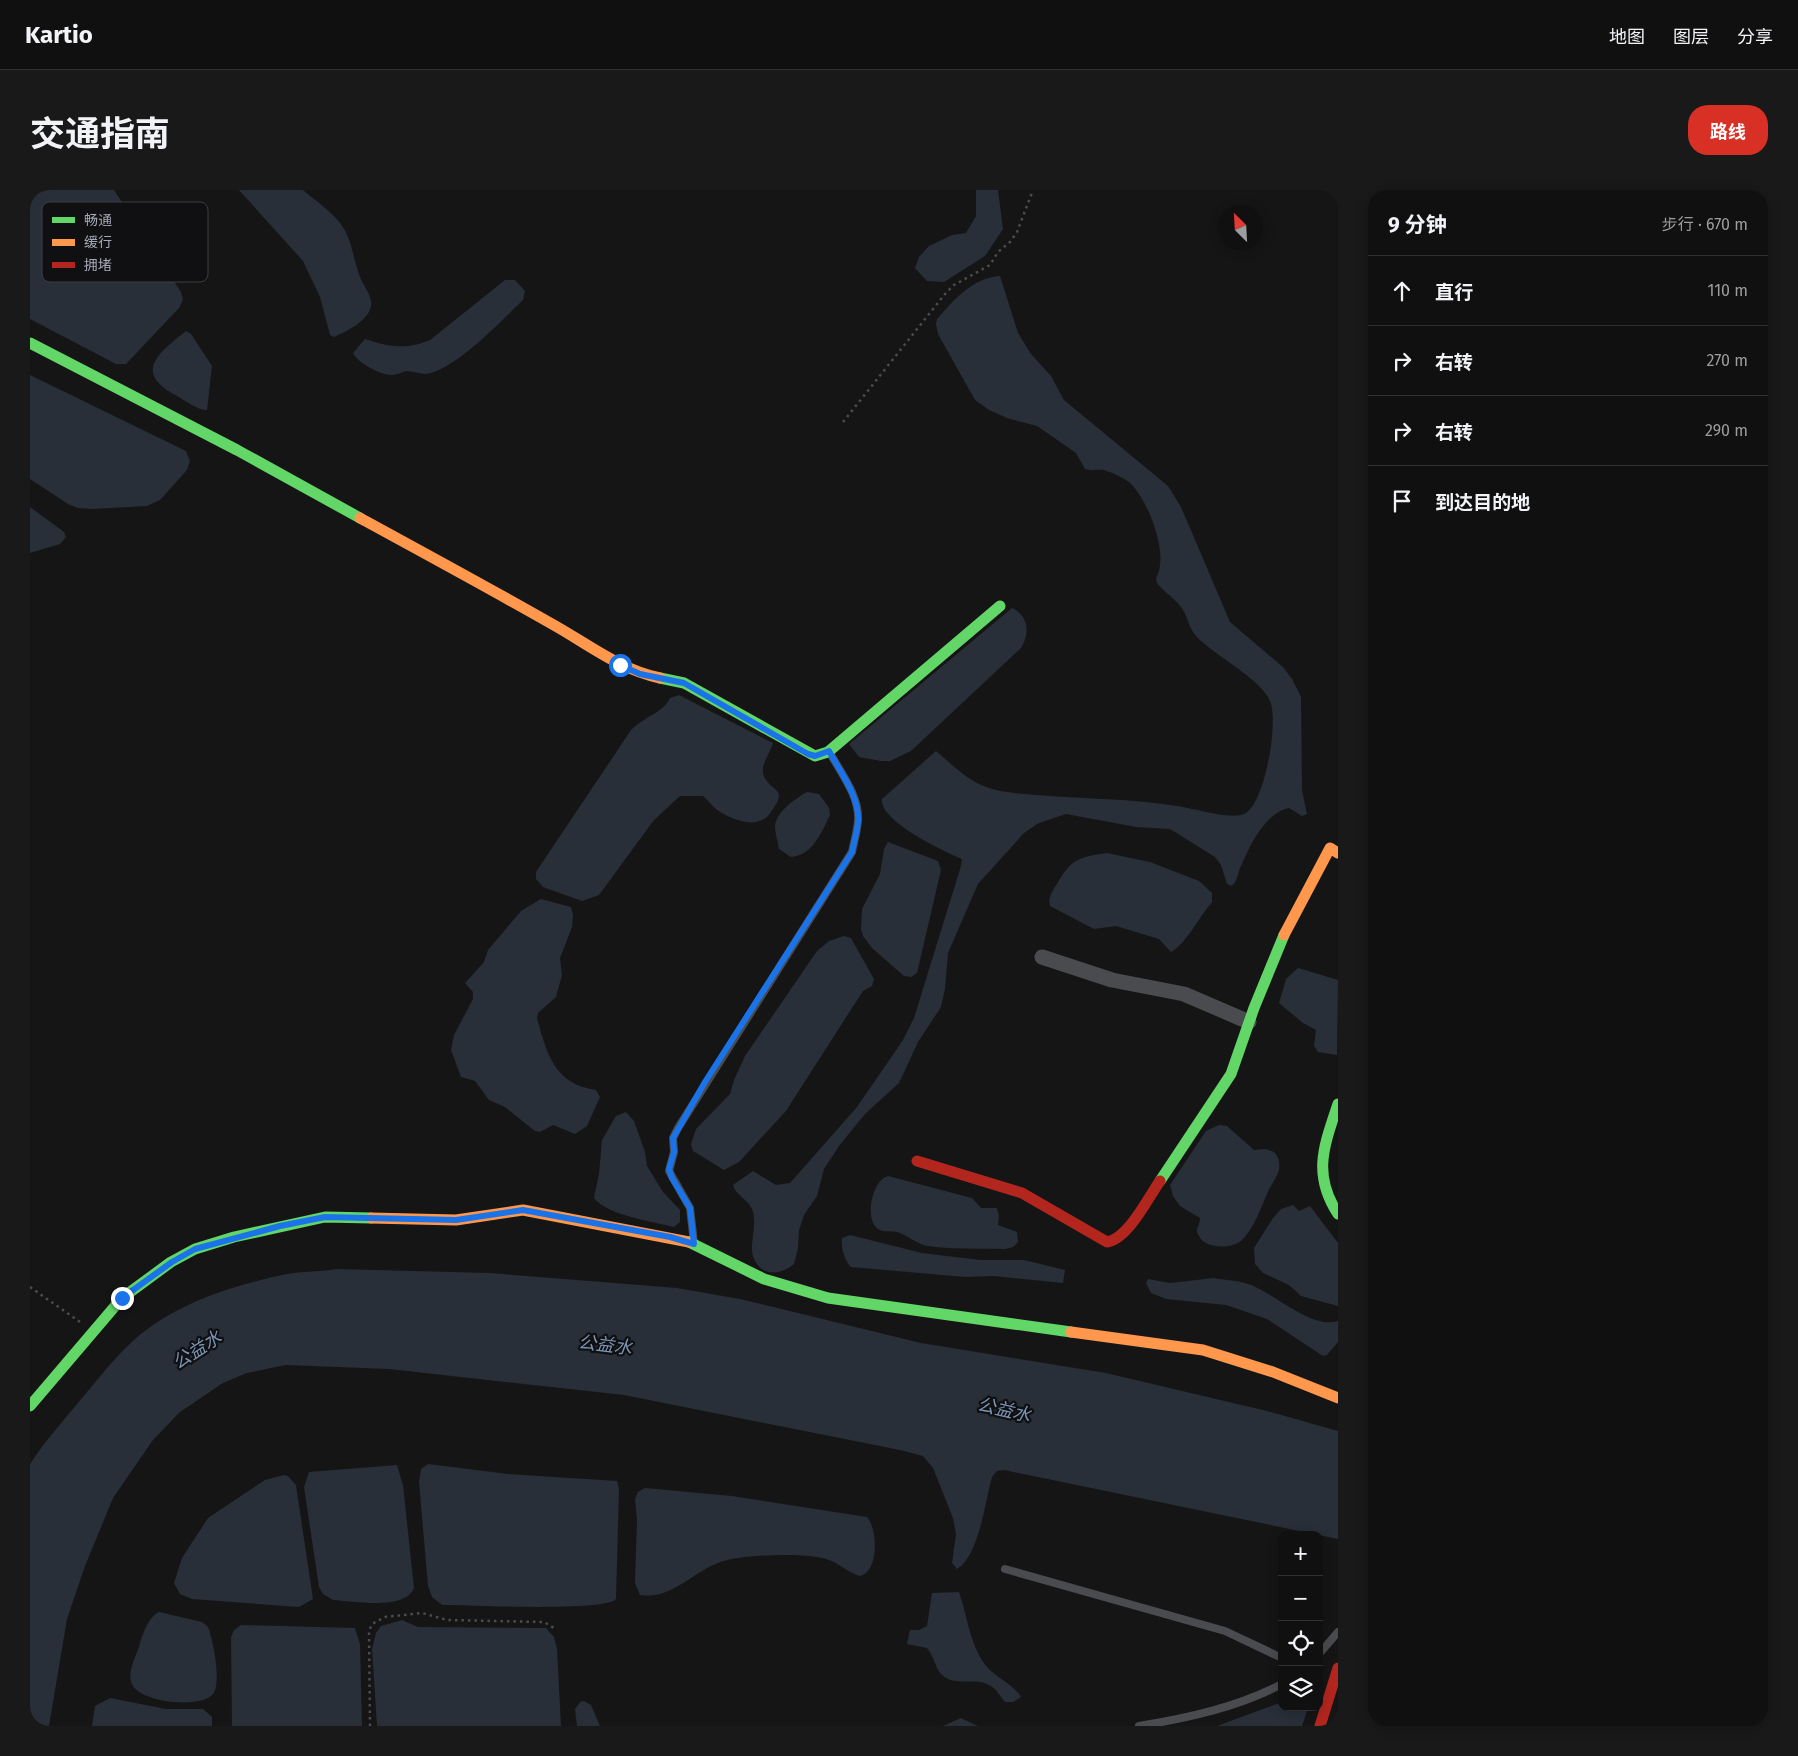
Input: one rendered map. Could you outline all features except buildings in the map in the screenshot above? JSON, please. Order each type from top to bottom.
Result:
[{"type":"street","points":[[30,343],[237,450],[554,624],[620,665],[640,674],[684,683],[808,754],[815,756],[829,751],[1000,606]]},
{"type":"street","points":[[917,1161],[1022,1193],[1107,1242],[1115,1241],[1124,1234],[1231,1074],[1249,1022],[1290,921],[1330,848],[1338,853]]},
{"type":"street","points":[[1042,956],[1112,980],[1184,994],[1249,1022]]},
{"type":"street","points":[[1338,1104],[1320,1172],[1326,1197],[1338,1214]]},
{"type":"street","points":[[30,1406],[122,1298],[172,1262],[195,1249],[252,1233],[325,1217],[456,1220],[523,1210],[670,1237],[694,1244],[764,1279],[828,1298],[1203,1350],[1274,1372],[1338,1398]]},
{"type":"street","points":[[1320,1726],[1338,1668]]},
{"type":"lane","points":[[694,1244],[690,1208],[672,1178],[669,1169],[674,1152],[673,1138],[705,1082],[852,852],[858,820],[857,808],[853,795],[829,751]]},
{"type":"lane","points":[[1005,1569],[1225,1631],[1278,1656]]},
{"type":"lane","points":[[1323,1649],[1338,1632]]},
{"type":"lane","points":[[1139,1726],[1183,1718],[1252,1698],[1278,1686]]},
{"type":"path","points":[[843,422],[945,294],[954,285],[990,264],[998,252],[1015,236],[1033,190]]},
{"type":"path","points":[[30,1287],[92,1332]]},
{"type":"path","points":[[370,1726],[369,1630],[375,1622],[385,1617],[422,1613],[446,1620],[544,1622],[554,1628]]},
{"type":"water","points":[[30,190],[114,190],[122,202],[42,202],[42,282],[174,282],[183,299],[179,308],[126,364],[116,364],[30,319]]},
{"type":"water","points":[[239,190],[303,190],[340,223],[348,237],[360,277],[371,299],[369,311],[362,321],[339,335],[334,337],[330,335],[320,297],[303,261]]},
{"type":"water","points":[[976,190],[998,190],[1003,229],[985,256],[944,282],[927,281],[915,268],[919,257],[929,246],[952,235],[966,233],[976,216]]},
{"type":"water","points":[[1000,276],[1018,333],[1031,354],[1051,376],[1064,400],[1168,486],[1181,507],[1230,622],[1283,667],[1292,679],[1301,697],[1302,790],[1307,814],[1302,816],[1289,808],[1273,816],[1259,831],[1236,880],[1231,886],[1227,884],[1221,865],[1215,857],[1170,829],[1136,827],[1066,814],[1039,823],[1024,833],[978,884],[948,953],[945,989],[941,1007],[918,1042],[899,1083],[865,1114],[839,1146],[824,1169],[817,1196],[804,1215],[799,1230],[798,1248],[794,1264],[783,1271],[765,1271],[756,1263],[753,1256],[754,1215],[752,1209],[748,1202],[736,1192],[733,1185],[753,1171],[776,1185],[790,1183],[857,1107],[903,1040],[914,1018],[961,866],[962,859],[901,826],[884,808],[882,799],[936,751],[967,777],[981,785],[996,790],[1011,793],[1145,802],[1230,816],[1244,814],[1252,807],[1264,780],[1273,726],[1270,701],[1257,684],[1197,637],[1181,607],[1157,583],[1156,578],[1160,568],[1159,542],[1150,514],[1136,490],[1127,480],[1110,472],[1085,469],[1076,453],[1037,426],[1007,418],[989,410],[975,400],[938,334],[937,319],[964,291],[981,281]]},
{"type":"water","points":[[505,280],[515,280],[525,291],[523,300],[464,354],[438,371],[426,374],[407,371],[394,375],[387,374],[376,371],[364,364],[353,353],[365,339],[398,346],[413,345],[430,340]]},
{"type":"water","points":[[186,331],[191,334],[212,366],[207,410],[200,409],[165,388],[156,380],[153,372],[158,356]]},
{"type":"water","points":[[30,375],[186,451],[190,461],[187,470],[160,500],[147,506],[92,509],[78,508],[68,504],[30,479]]},
{"type":"water","points":[[30,507],[64,532],[66,537],[60,544],[30,553]]},
{"type":"water","points":[[1012,608],[1018,611],[1025,620],[1027,631],[1021,648],[911,751],[890,761],[859,757],[849,744]]},
{"type":"water","points":[[679,695],[773,743],[763,766],[766,780],[779,794],[778,801],[771,812],[760,821],[745,822],[717,810],[703,796],[680,796],[654,820],[599,895],[582,901],[543,887],[536,879],[536,872],[631,730],[663,707],[670,698]]},
{"type":"water","points":[[807,792],[819,794],[829,808],[830,815],[820,836],[811,848],[791,857],[779,849],[775,829],[776,821],[787,806]]},
{"type":"water","points":[[888,842],[938,861],[941,870],[917,973],[911,977],[904,976],[872,948],[863,936],[861,929],[862,909],[880,874],[884,849]]},
{"type":"water","points":[[1107,853],[1150,862],[1199,881],[1212,893],[1212,902],[1177,948],[1171,952],[1159,939],[1116,926],[1094,929],[1050,906],[1052,892],[1072,864],[1089,856]]},
{"type":"water","points":[[541,899],[571,907],[573,915],[572,927],[560,958],[562,975],[556,997],[538,1013],[537,1018],[554,1065],[570,1081],[582,1087],[596,1090],[600,1097],[587,1126],[575,1134],[553,1125],[540,1132],[535,1131],[505,1107],[489,1100],[475,1081],[461,1077],[451,1050],[454,1035],[473,999],[473,992],[465,983],[484,962],[488,950],[521,911]]},
{"type":"water","points":[[844,936],[851,938],[874,979],[872,986],[863,991],[786,1111],[739,1162],[724,1170],[693,1151],[691,1144],[696,1129],[730,1094],[745,1056],[817,951],[829,941]]},
{"type":"water","points":[[1298,968],[1338,980],[1337,1055],[1318,1052],[1314,1046],[1316,1030],[1303,1023],[1279,1003],[1286,979]]},
{"type":"water","points":[[626,1112],[634,1121],[645,1152],[647,1166],[663,1192],[680,1210],[680,1222],[674,1227],[620,1214],[609,1209],[594,1198],[599,1174],[602,1140],[616,1116]]},
{"type":"water","points":[[1219,1125],[1227,1126],[1254,1150],[1266,1149],[1274,1152],[1278,1158],[1279,1165],[1277,1176],[1250,1230],[1237,1244],[1225,1246],[1212,1245],[1202,1240],[1197,1231],[1200,1218],[1180,1206],[1173,1196],[1170,1185],[1206,1131]]},
{"type":"water","points":[[888,1176],[972,1198],[981,1208],[997,1208],[999,1216],[998,1225],[1017,1232],[1018,1242],[1013,1247],[1005,1249],[937,1247],[924,1245],[897,1232],[878,1229],[871,1217],[872,1200],[874,1192],[882,1179]]},
{"type":"water","points":[[1293,1205],[1299,1211],[1310,1206],[1338,1243],[1338,1306],[1301,1296],[1289,1285],[1263,1273],[1255,1264],[1254,1248],[1273,1218],[1281,1209]]},
{"type":"water","points":[[850,1235],[922,1253],[980,1260],[1024,1260],[1065,1270],[1063,1283],[994,1276],[965,1277],[851,1267],[845,1257],[842,1242],[842,1238]]},
{"type":"water","name":"公益水","points":[[336,1269],[490,1273],[677,1288],[740,1299],[921,1343],[1106,1373],[1267,1411],[1338,1431],[1338,1539],[1323,1536],[1323,1531],[1299,1531],[1004,1470],[997,1471],[992,1477],[976,1541],[965,1562],[957,1569],[952,1563],[956,1534],[953,1518],[933,1468],[923,1456],[624,1395],[389,1369],[286,1365],[247,1373],[223,1383],[180,1412],[153,1440],[113,1498],[85,1566],[67,1619],[49,1726],[30,1726],[30,1464],[114,1360],[151,1326],[187,1306],[226,1290],[287,1274]]},
{"type":"water","points":[[1214,1278],[1241,1282],[1256,1287],[1315,1320],[1338,1321],[1338,1342],[1327,1355],[1323,1356],[1267,1319],[1226,1305],[1166,1299],[1151,1293],[1146,1283],[1148,1279],[1170,1283]]},
{"type":"water","points":[[428,1464],[508,1474],[617,1481],[619,1489],[616,1599],[607,1603],[563,1607],[442,1605],[432,1597],[428,1586],[419,1482],[421,1469]]},
{"type":"water","points":[[397,1465],[403,1485],[414,1588],[409,1595],[401,1600],[390,1602],[365,1603],[333,1600],[323,1594],[319,1587],[304,1487],[309,1472]]},
{"type":"water","points":[[284,1475],[288,1476],[296,1485],[313,1599],[299,1607],[192,1599],[180,1594],[174,1583],[182,1558],[208,1518],[265,1480]]},
{"type":"water","points":[[645,1488],[732,1496],[867,1517],[871,1523],[875,1540],[871,1567],[860,1576],[830,1560],[817,1557],[776,1555],[736,1558],[705,1569],[663,1593],[652,1596],[640,1595],[635,1583],[637,1520],[635,1499],[638,1492]]},
{"type":"water","points":[[959,1592],[977,1651],[988,1668],[1018,1692],[1021,1697],[1013,1702],[1005,1702],[998,1692],[989,1685],[947,1679],[940,1672],[927,1648],[907,1644],[910,1630],[919,1630],[927,1626],[932,1593]]},
{"type":"water","points":[[159,1612],[202,1622],[208,1627],[214,1651],[217,1681],[213,1694],[206,1699],[171,1702],[146,1696],[132,1684],[131,1670],[144,1632],[155,1614]]},
{"type":"water","points":[[402,1620],[418,1627],[546,1628],[554,1637],[557,1649],[561,1726],[377,1726],[372,1649],[376,1633],[381,1626]]},
{"type":"water","points":[[241,1625],[355,1628],[360,1644],[362,1726],[232,1726],[231,1637],[234,1630]]},
{"type":"water","points":[[110,1698],[166,1709],[203,1709],[212,1717],[212,1726],[92,1726],[95,1706]]},
{"type":"water","points":[[584,1701],[591,1705],[600,1726],[577,1726],[575,1709],[580,1702]]},
{"type":"water","points":[[1278,1703],[1278,1711],[1307,1711],[1302,1726],[1217,1726]]},
{"type":"water","points":[[961,1718],[978,1726],[943,1726]]},
{"type":"traffic: fast","points":[[30,343],[237,450],[360,518]]},
{"type":"traffic: fast","points":[[660,678],[684,683],[815,756],[828,752],[1000,606]]},
{"type":"traffic: fast","points":[[1160,1181],[1231,1074],[1254,1008],[1284,935]]},
{"type":"traffic: fast","points":[[1338,1104],[1328,1133],[1323,1160],[1325,1186],[1338,1214]]},
{"type":"traffic: fast","points":[[30,1406],[122,1298],[171,1262],[195,1249],[234,1237],[325,1217],[371,1218]]},
{"type":"traffic: fast","points":[[689,1242],[764,1279],[828,1298],[1071,1332]]},
{"type":"traffic: slow","points":[[360,518],[528,611],[604,656],[631,669],[660,678]]},
{"type":"traffic: slow","points":[[1284,935],[1330,848],[1338,853]]},
{"type":"traffic: slow","points":[[371,1218],[456,1220],[523,1210],[689,1242]]},
{"type":"traffic: slow","points":[[1071,1332],[1203,1350],[1273,1372],[1338,1398]]},
{"type":"traffic: jam","points":[[917,1161],[1022,1193],[1107,1242],[1115,1239],[1130,1226],[1160,1181]]},
{"type":"traffic: jam","points":[[1320,1726],[1338,1668]]},
{"type":"route","points":[[122,1298],[145,1280],[195,1249],[234,1237],[325,1217],[426,1221],[456,1220],[523,1210],[670,1237],[694,1244],[694,1230],[690,1208],[672,1178],[669,1169],[674,1152],[673,1138],[705,1082],[852,852],[858,820],[857,808],[853,795],[829,751],[815,756],[808,754],[678,680],[640,674],[620,665]]}]
